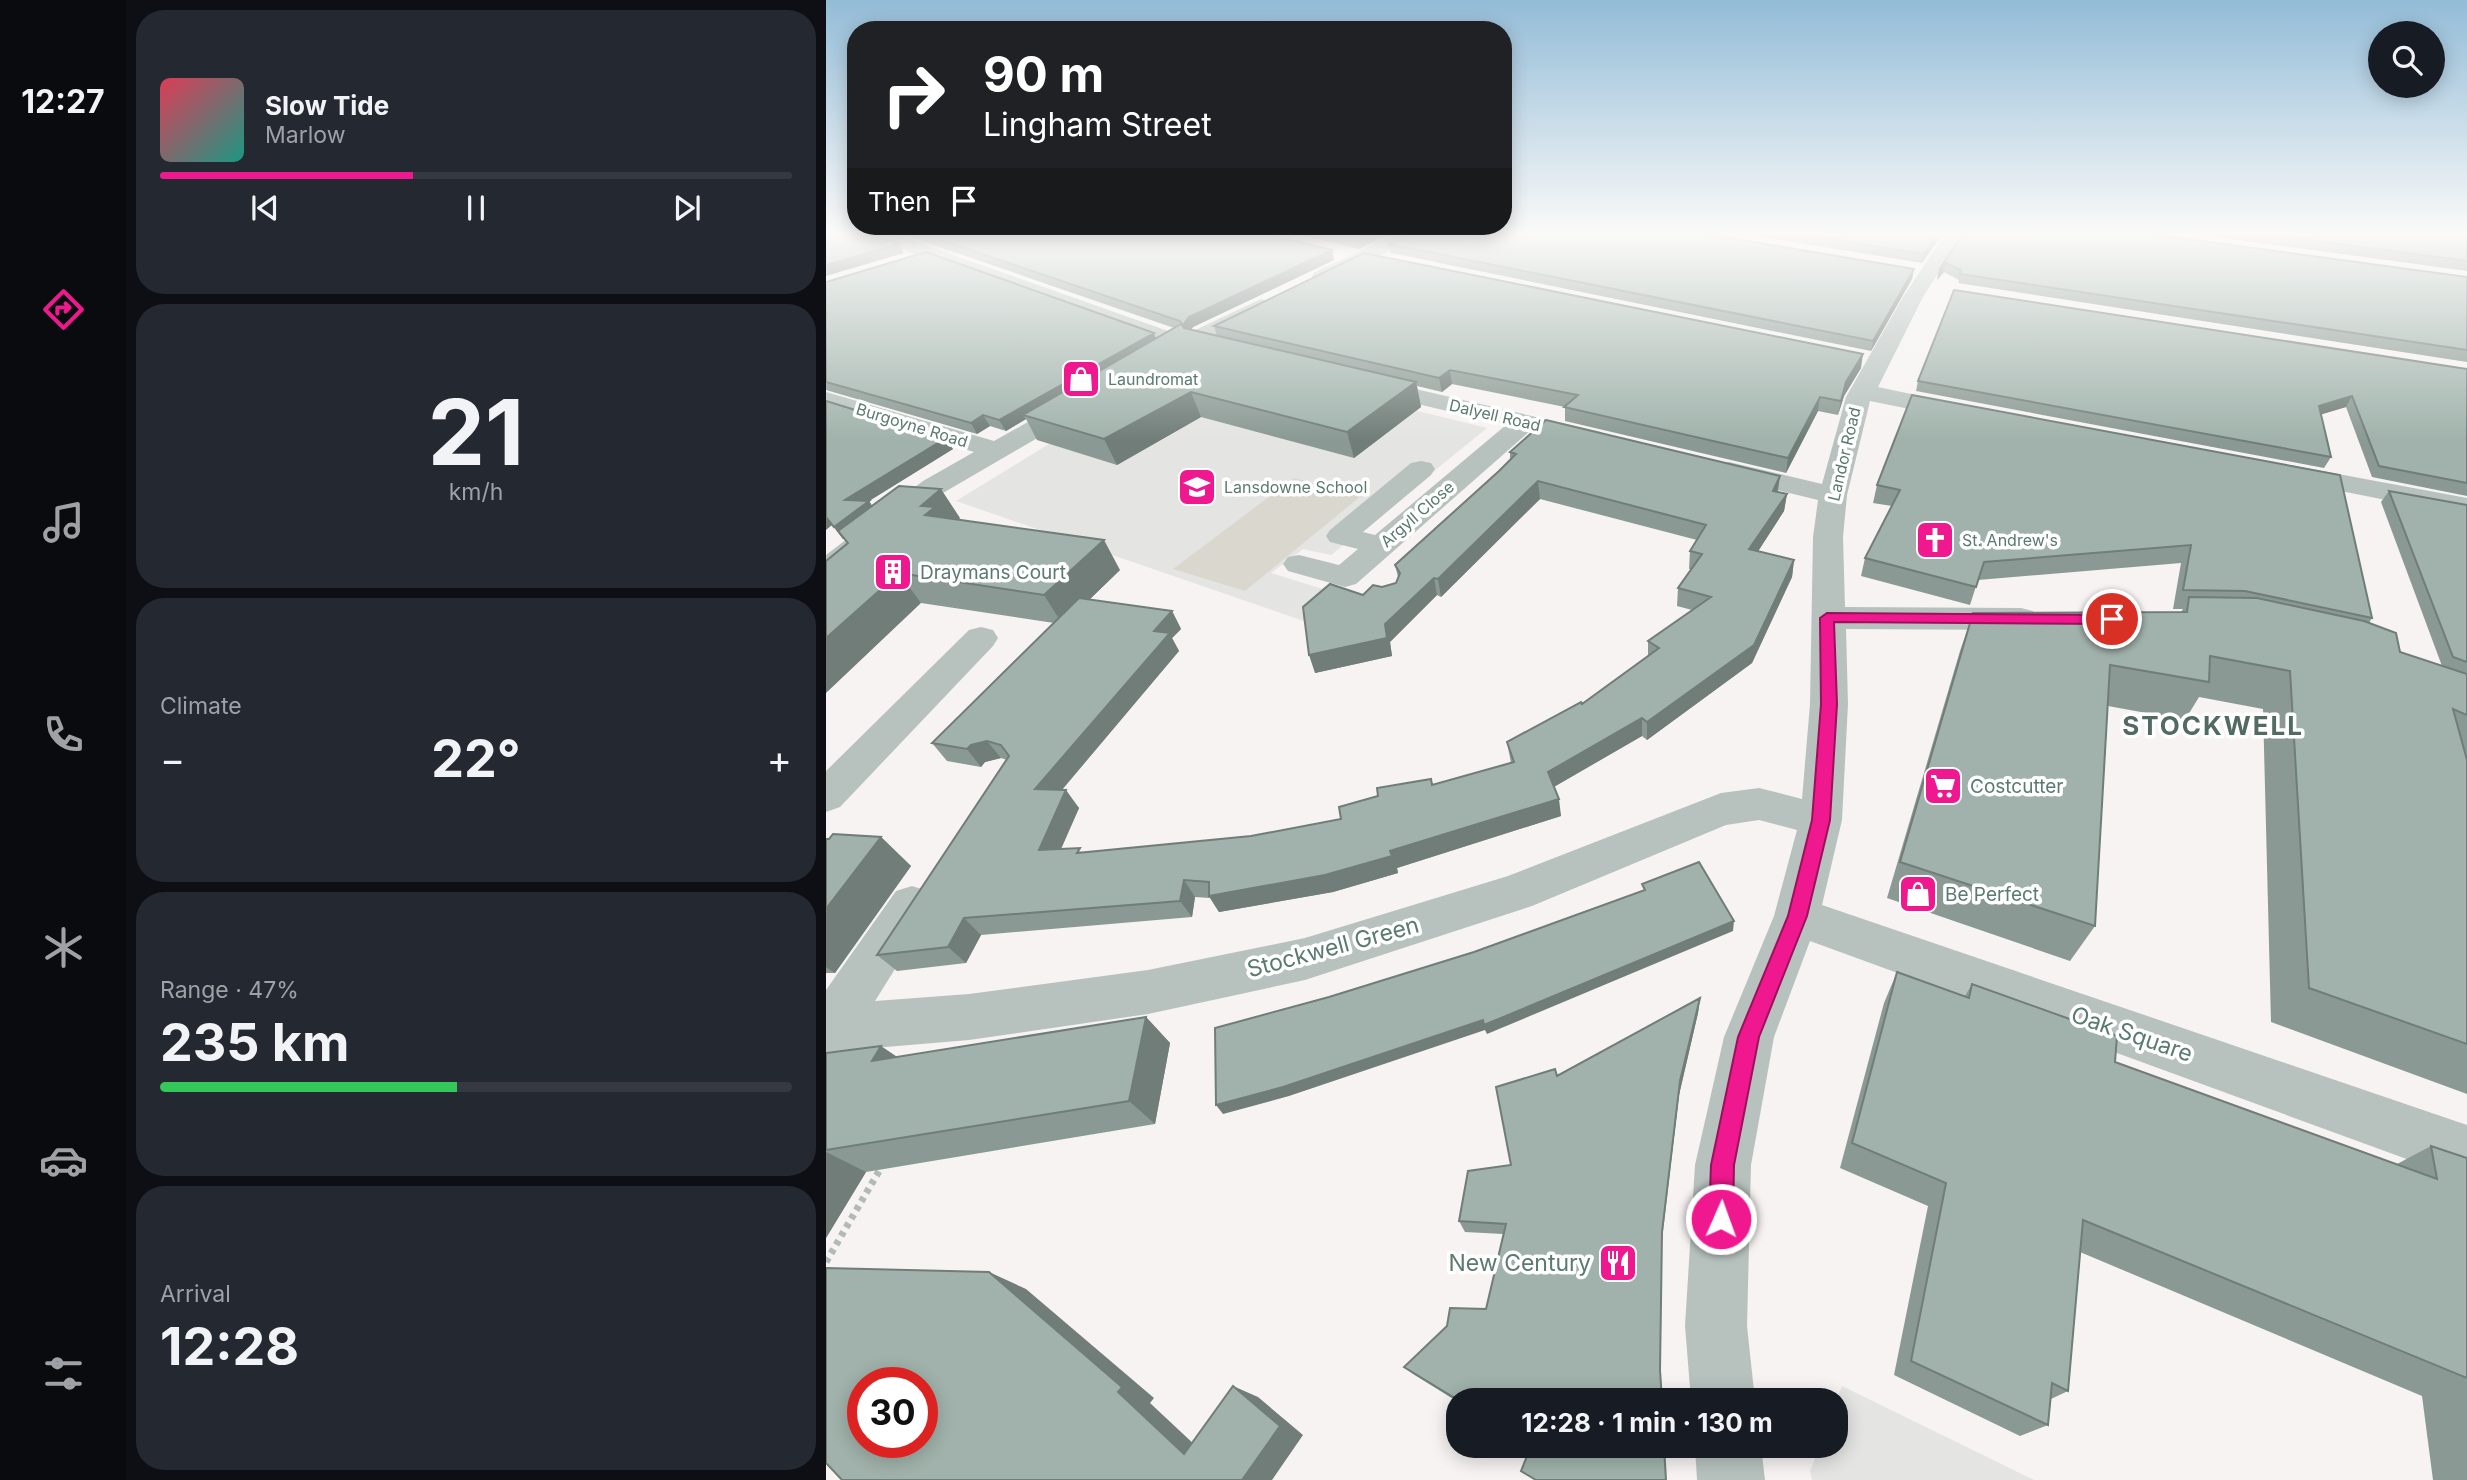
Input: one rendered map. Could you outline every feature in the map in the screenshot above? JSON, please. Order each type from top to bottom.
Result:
[{"type":"street","points":[[1073,303],[1175,339],[1264,360]]},
{"type":"street","points":[[1128,375],[1265,303]]},
{"type":"street","name":"Landor Road","points":[[1827,618],[1828,537],[1833,495],[1858,397],[1863,392],[1867,360],[1901,303]]},
{"type":"street","name":"Dalyell Road","points":[[1342,378],[1618,444]]},
{"type":"street","points":[[826,570],[933,487],[1105,389]]},
{"type":"street","points":[[1863,392],[1979,415]]},
{"type":"street","name":"Burgoyne Road","points":[[826,399],[998,451]]},
{"type":"street","name":"Argyll Close","points":[[1345,577],[1525,422]]},
{"type":"street","points":[[1699,463],[1833,495]]},
{"type":"street","points":[[2263,468],[2467,507]]},
{"type":"street","points":[[1381,546],[1341,536],[1421,469]]},
{"type":"street","points":[[1299,564],[1380,590]]},
{"type":"street","points":[[1722,1388],[1716,1326],[1723,1165],[1749,1037],[1797,916],[1821,820],[1829,704],[1827,618],[2046,619]]},
{"type":"street","points":[[826,796],[981,638]]},
{"type":"street","name":"Stockwell Green","points":[[827,1028],[969,1017],[1134,994],[1305,959],[1516,893],[1721,809],[1759,804],[1821,820]]},
{"type":"street","points":[[827,1028],[932,875]]},
{"type":"street","name":"Oak Square","points":[[1797,916],[2467,1153]]},
{"type":"street","points":[[1729,1458],[1731,1480]]},
{"type":"path","points":[[826,1262],[888,1156]]},
{"type":"shaded area","name":"Lansdowne School","points":[[1192,356],[1487,428],[1331,555],[1303,549],[1271,573],[1336,593],[1304,621],[956,501]]},
{"type":"shaded area","points":[[1294,478],[1361,496],[1245,591],[1173,569]]},
{"type":"shaded area","points":[[1848,1389],[2034,1480],[1812,1480],[1810,1471],[1815,1458],[1848,1458]]},
{"type":"building","points":[[826,303],[1070,303],[1154,333],[999,420],[983,415],[971,423],[826,382]]},
{"type":"building","points":[[1127,303],[1219,303],[1189,317],[1183,325],[1180,321]]},
{"type":"building","points":[[1261,303],[1611,303],[1863,354],[1846,382],[1841,401],[1820,397],[1788,458],[1564,407],[1578,395],[1450,370],[1439,378],[1214,326]]},
{"type":"building","points":[[1684,303],[1895,303],[1873,341]]},
{"type":"building","points":[[1949,303],[2039,303],[2467,369],[2467,483],[2379,466],[2352,396],[2319,406],[2331,457],[1918,381]]},
{"type":"building","points":[[2154,303],[2467,303],[2467,350]]},
{"type":"building","points":[[1181,324],[1184,328],[1416,382],[1347,432],[1191,392],[1104,439],[1023,415]]},
{"type":"building","points":[[1912,395],[2340,475],[2372,618],[2245,591],[2183,590],[2191,545],[1984,562],[1976,587],[1865,558],[1900,490],[1877,485]]},
{"type":"building","points":[[826,401],[946,438],[845,500],[869,501],[834,527],[826,517]]},
{"type":"building","points":[[1546,420],[1780,476],[1773,491],[1787,494],[1749,549],[1794,560],[1754,645],[1647,722],[1642,718],[1548,772],[1559,799],[1390,851],[1392,856],[1325,875],[1209,896],[1209,882],[1184,880],[1180,901],[964,918],[948,947],[877,955],[1009,756],[1001,745],[987,741],[971,745],[967,749],[932,743],[1079,598],[1172,611],[1154,631],[1170,633],[1035,789],[1066,790],[1039,850],[1080,848],[1077,853],[1251,836],[1341,819],[1339,807],[1378,796],[1377,788],[1431,779],[1432,785],[1514,762],[1507,742],[1581,702],[1582,704],[1659,648],[1648,641],[1711,597],[1678,588],[1702,554],[1690,551],[1706,525],[1538,481],[1438,579],[1434,578],[1385,624],[1387,638],[1309,655],[1303,607],[1330,584],[1363,595],[1373,585],[1382,587],[1396,583],[1400,573],[1395,565],[1499,471],[1516,454],[1510,452]]},
{"type":"building","points":[[899,486],[941,489],[921,506],[935,507],[925,515],[1104,540],[1044,595],[899,573],[826,638],[826,561],[848,543],[838,531]]},
{"type":"building","points":[[2389,491],[2467,505],[2467,662],[2453,657]]},
{"type":"building","points":[[2189,597],[2257,598],[2364,621],[2396,633],[2400,652],[2467,674],[2467,715],[2453,709],[2467,760],[2467,1044],[2309,988],[2290,671],[2210,656],[2209,682],[2110,665],[2095,926],[1900,862],[1973,613],[2187,612]]},
{"type":"building","points":[[833,834],[881,837],[826,909],[826,839]]},
{"type":"building","points":[[1699,862],[1734,921],[1484,1025],[1483,1020],[1283,1087],[1216,1105],[1215,1028],[1329,997],[1474,952],[1645,890],[1642,884]]},
{"type":"building","points":[[1897,972],[1969,998],[1972,984],[2117,1036],[2115,1062],[2437,1179],[2431,1146],[2467,1158],[2467,1378],[2083,1220],[2068,1391],[2052,1383],[2048,1425],[1911,1361],[1946,1183],[1852,1143]]},
{"type":"building","points":[[1700,998],[1680,1081],[1662,1232],[1661,1388],[1446,1388],[1446,1393],[1404,1367],[1447,1326],[1450,1308],[1486,1309],[1506,1224],[1459,1221],[1468,1171],[1511,1165],[1496,1087],[1555,1069],[1557,1076]]},
{"type":"building","points":[[1146,1017],[1129,1101],[826,1150],[826,1053],[881,1046],[872,1061]]},
{"type":"building","points":[[826,1268],[989,1272],[1122,1387],[1118,1392],[1184,1454],[1233,1386],[1280,1426],[1242,1480],[842,1480],[826,1463]]},
{"type":"building","points":[[1526,1458],[1665,1458],[1666,1480],[1536,1480],[1521,1471]]},
{"type":"place","name":"Laundromat","points":[[1081,379]]},
{"type":"place","name":"Lansdowne School","points":[[1197,487]]},
{"type":"place","name":"St. Andrew's","points":[[1935,540]]},
{"type":"place","name":"Draymans Court","points":[[893,572]]},
{"type":"place","name":"Costcutter","points":[[1943,786]]},
{"type":"place","name":"Be Perfect","points":[[1918,894]]},
{"type":"place","name":"New Century","points":[[1618,1263]]},
{"type":"district","name":"STOCKWELL","points":[[2213,725]]},
{"type":"route","points":[[1721,1219],[1723,1165],[1749,1037],[1797,916],[1821,820],[1829,704],[1827,618],[2112,619]]}]
